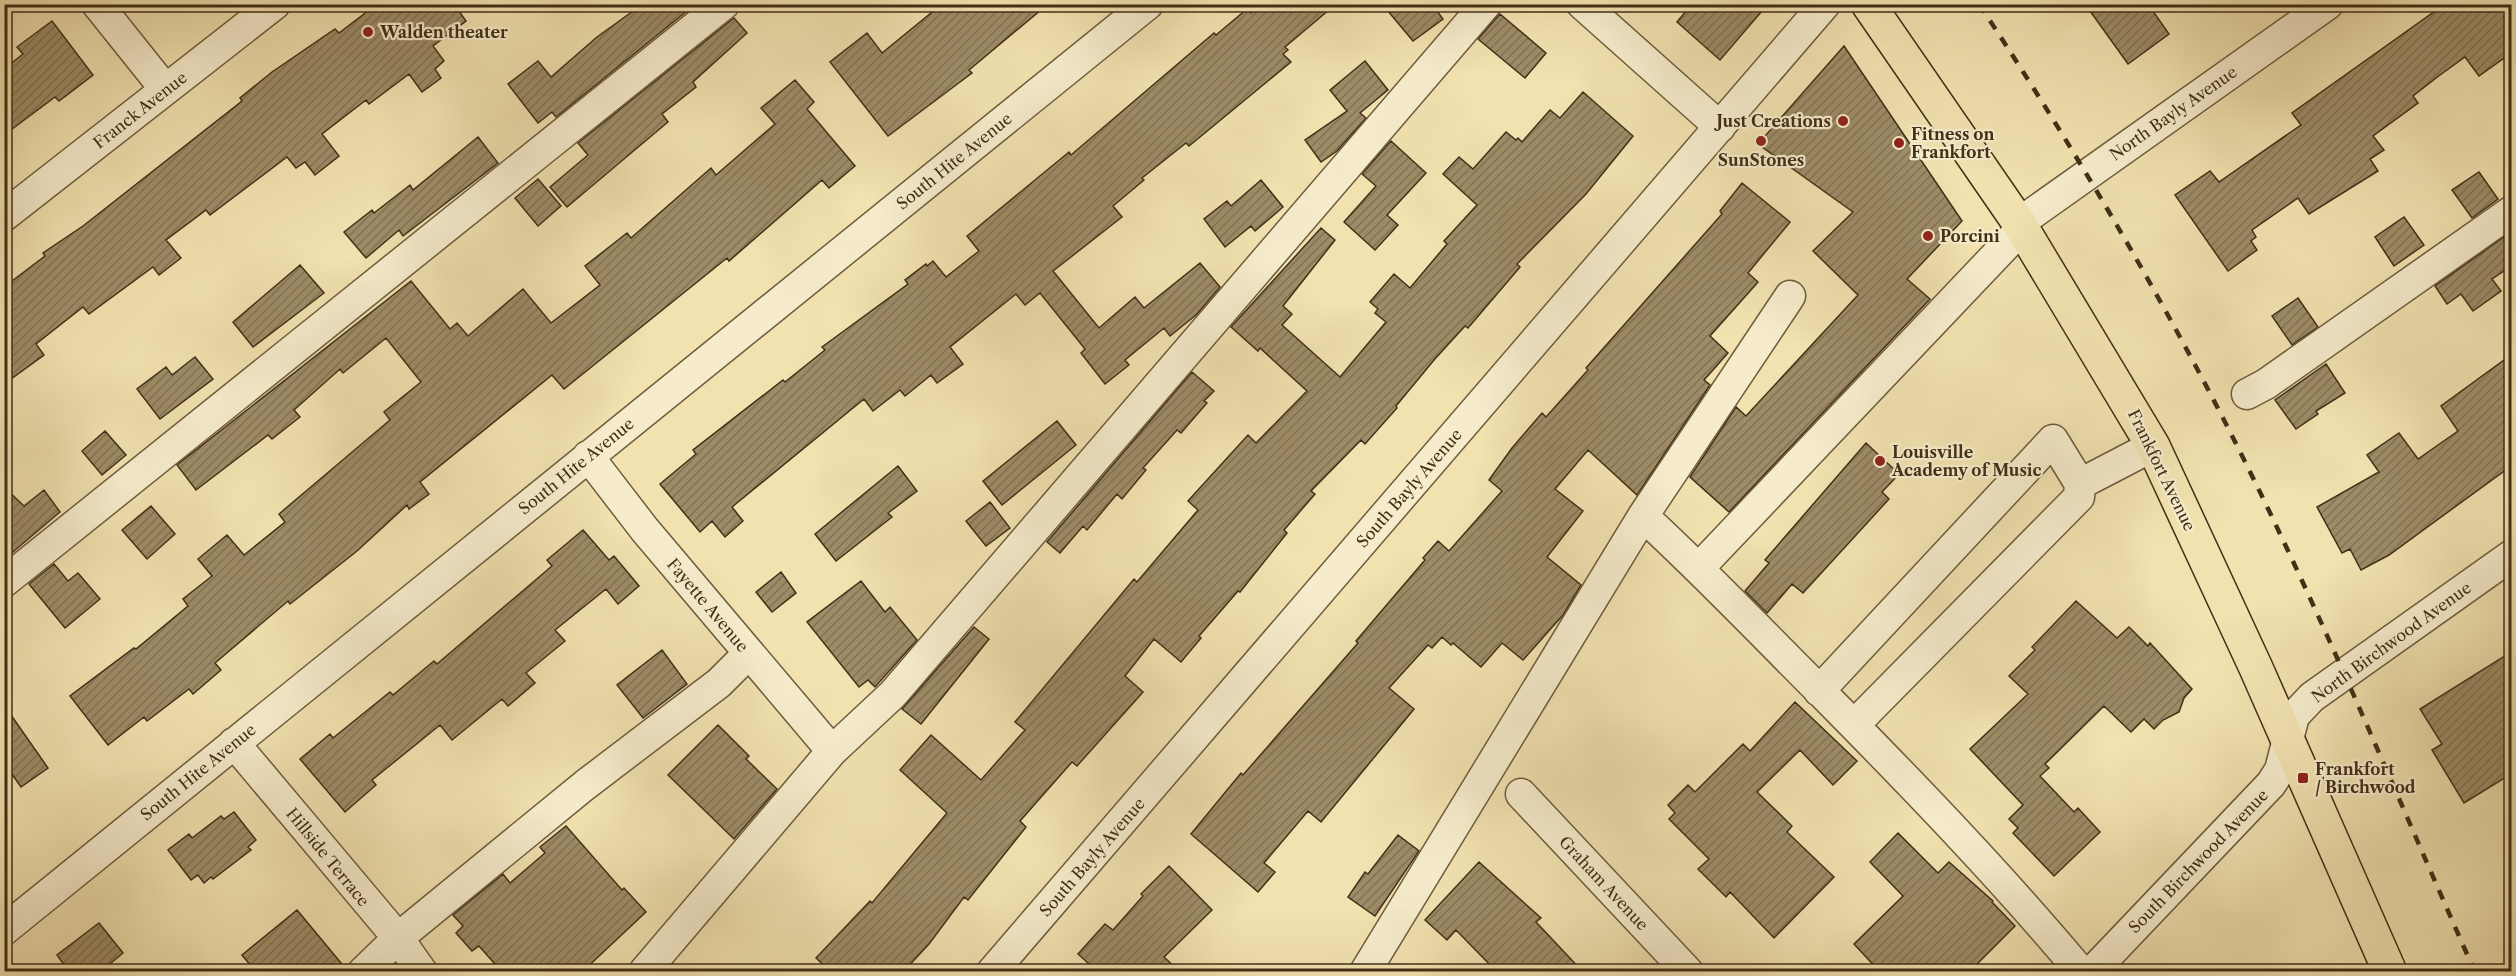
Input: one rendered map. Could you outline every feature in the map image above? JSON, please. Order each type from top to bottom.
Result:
[{"type":"main road","name":"Frankfort Avenue","points":[[1868,4],[2020,226],[2152,446],[2256,668],[2286,741],[2390,972]]},
{"type":"street","points":[[97,4],[165,89]]},
{"type":"street","name":"Franck Avenue","points":[[4,216],[275,4]]},
{"type":"street","points":[[4,582],[724,4]]},
{"type":"street","name":"South Hite Avenue","points":[[4,930],[1148,4]]},
{"type":"street","points":[[644,972],[832,751],[893,694],[1486,4]]},
{"type":"street","points":[[1582,4],[1719,127]]},
{"type":"street","name":"South Bayly Avenue","points":[[992,972],[1825,4]]},
{"type":"street","name":"North Bayly Avenue","points":[[1699,568],[2020,226],[2328,4]]},
{"type":"street","points":[[2247,394],[2266,384],[2511,211]]},
{"type":"street","points":[[1365,972],[1643,516],[1790,296]]},
{"type":"street","points":[[1819,691],[2054,440],[2080,484],[2079,497],[1854,725]]},
{"type":"street","points":[[2080,484],[2152,446]]},
{"type":"street","name":"Fayette Avenue","points":[[588,456],[645,530],[832,751]]},
{"type":"street","points":[[1643,516],[1699,568],[1854,725],[1950,825],[2081,972]]},
{"type":"street","name":"North Birchwood Avenue","points":[[2286,741],[2294,716],[2312,697],[2511,555]]},
{"type":"street","points":[[363,972],[398,938],[585,785],[719,683],[748,653]]},
{"type":"street","name":"South Birchwood Avenue","points":[[2092,972],[2271,784],[2280,770],[2286,741]]},
{"type":"street","name":"Hillside Terrace","points":[[234,743],[398,938],[422,972]]},
{"type":"street","name":"Graham Avenue","points":[[1521,794],[1688,971]]},
{"type":"building","points":[[377,4],[454,4],[466,21],[433,46],[444,61],[435,69],[441,78],[422,92],[409,74],[369,104],[366,100],[322,134],[339,156],[315,175],[305,162],[296,168],[287,157],[210,215],[206,210],[166,240],[181,258],[159,275],[153,267],[89,314],[83,307],[36,344],[44,355],[4,384],[4,287],[45,256],[43,253],[83,226],[242,101],[240,98],[272,72],[335,29],[339,33]]},
{"type":"building","points":[[643,4],[681,4],[687,11],[556,117],[552,112],[538,123],[508,84],[538,61],[551,77],[597,37]]},
{"type":"building","points":[[942,4],[1048,4],[969,70],[972,73],[888,136],[830,62],[867,33],[882,53]]},
{"type":"building","points":[[1260,4],[1336,4],[1285,47],[1288,50],[1283,54],[1291,62],[1189,146],[1186,143],[1142,178],[1144,180],[1113,206],[1122,217],[1053,271],[1099,328],[1135,297],[1144,308],[1200,263],[1220,287],[1196,315],[1170,336],[1164,328],[1125,360],[1129,365],[1105,384],[1081,353],[1085,349],[1040,293],[1025,305],[1016,294],[950,347],[963,364],[937,383],[931,375],[905,396],[900,390],[873,411],[864,399],[732,507],[743,521],[725,537],[712,521],[700,532],[660,484],[696,454],[693,450],[783,380],[785,382],[825,350],[822,347],[908,284],[905,280],[926,264],[927,266],[933,261],[946,277],[979,251],[967,236],[1069,152],[1071,155],[1214,33],[1216,35],[1247,9],[1251,13]]},
{"type":"building","points":[[1382,4],[1432,4],[1443,19],[1413,41]]},
{"type":"building","points":[[1692,4],[1768,4],[1720,60],[1677,22]]},
{"type":"building","points":[[2085,4],[2148,4],[2169,34],[2128,64]]},
{"type":"building","points":[[2445,4],[2511,4],[2511,53],[2479,76],[2465,57],[2440,75],[2413,96],[2418,103],[2373,136],[2384,150],[2370,159],[2378,171],[2309,214],[2298,198],[2252,230],[2256,237],[2251,241],[2257,250],[2228,271],[2175,195],[2210,171],[2219,182],[2301,125],[2292,113]]},
{"type":"building","points":[[1500,14],[1546,53],[1525,78],[1478,39]]},
{"type":"building","points":[[734,18],[747,33],[693,82],[696,87],[662,114],[668,122],[567,207],[550,187],[588,155],[578,143]]},
{"type":"building","points":[[52,21],[93,75],[59,101],[55,97],[4,135],[4,69],[23,54],[17,47]]},
{"type":"building","points":[[1844,46],[1962,221],[1907,279],[1930,299],[1729,512],[1690,477],[1736,407],[1746,416],[1858,295],[1813,251],[1853,212],[1758,144]]},
{"type":"building","points":[[1365,61],[1388,90],[1360,113],[1366,118],[1337,151],[1321,162],[1305,140],[1347,111],[1330,90]]},
{"type":"building","points":[[795,80],[814,102],[807,109],[855,166],[829,188],[822,180],[729,261],[727,258],[564,389],[552,375],[420,482],[429,494],[409,509],[407,505],[357,551],[290,604],[288,601],[215,663],[221,670],[193,694],[189,689],[147,721],[144,717],[108,745],[70,696],[134,648],[136,649],[188,606],[183,599],[212,576],[198,559],[227,535],[244,555],[285,522],[279,514],[390,420],[384,412],[421,382],[386,338],[343,373],[340,369],[294,410],[300,417],[272,439],[268,435],[196,490],[177,465],[411,281],[450,329],[457,323],[468,336],[523,289],[551,323],[600,285],[585,266],[627,233],[631,238],[711,168],[716,175],[775,124],[761,108]]},
{"type":"building","points":[[1583,92],[1633,136],[1586,194],[1517,264],[1520,267],[1468,328],[1465,326],[1434,360],[1396,406],[1397,408],[1365,444],[1361,440],[1311,491],[1315,494],[1284,530],[1287,533],[1240,592],[1238,591],[1199,636],[1201,638],[1181,662],[1154,639],[1125,676],[1143,692],[1077,766],[1072,762],[1020,821],[1026,827],[968,900],[964,897],[929,944],[903,972],[831,972],[816,958],[870,901],[872,903],[947,813],[900,770],[931,735],[981,780],[1025,730],[1015,722],[1134,579],[1137,582],[1198,510],[1188,501],[1248,435],[1256,443],[1307,391],[1260,348],[1258,351],[1231,327],[1321,228],[1335,240],[1283,306],[1292,314],[1282,325],[1340,377],[1386,322],[1375,313],[1378,309],[1370,302],[1394,274],[1410,288],[1447,244],[1444,241],[1477,205],[1443,174],[1459,157],[1473,169],[1506,132],[1522,142],[1550,110],[1560,118]]},
{"type":"building","points":[[478,137],[498,163],[403,236],[399,230],[366,258],[344,232],[372,210],[374,213],[410,185],[413,190]]},
{"type":"building","points":[[1391,141],[1426,173],[1387,215],[1398,225],[1375,250],[1344,222],[1376,186],[1362,174]]},
{"type":"building","points":[[2479,172],[2498,199],[2472,218],[2452,190]]},
{"type":"building","points":[[538,179],[561,206],[538,226],[515,198]]},
{"type":"building","points":[[1261,180],[1283,207],[1255,231],[1251,226],[1225,247],[1204,219],[1227,201],[1231,206]]},
{"type":"building","points":[[1742,183],[1790,222],[1748,273],[1758,282],[1710,336],[1728,353],[1704,380],[1710,385],[1637,495],[1588,450],[1555,489],[1583,511],[1547,557],[1581,585],[1563,615],[1523,660],[1502,643],[1481,667],[1453,643],[1451,645],[1442,637],[1432,648],[1428,645],[1389,688],[1414,709],[1321,822],[1308,811],[1264,863],[1275,872],[1258,892],[1191,834],[1241,773],[1243,775],[1358,643],[1356,641],[1425,560],[1423,558],[1438,541],[1449,551],[1502,491],[1489,480],[1512,448],[1542,413],[1546,417],[1588,370],[1586,368],[1722,214],[1720,211]]},
{"type":"building","points":[[2404,217],[2424,245],[2394,266],[2375,237]]},
{"type":"building","points":[[2511,232],[2511,275],[2507,269],[2492,279],[2501,291],[2473,311],[2461,294],[2447,304],[2435,286]]},
{"type":"building","points":[[300,265],[324,293],[253,347],[233,322]]},
{"type":"building","points":[[2298,298],[2318,327],[2292,345],[2272,316]]},
{"type":"building","points":[[2511,355],[2511,466],[2389,555],[2361,570],[2350,549],[2342,553],[2317,507],[2379,472],[2367,455],[2399,433],[2418,459],[2458,431],[2441,406]]},
{"type":"building","points":[[195,357],[213,379],[160,419],[137,389],[166,367],[172,375]]},
{"type":"building","points":[[2326,364],[2345,393],[2316,411],[2318,414],[2296,429],[2275,400]]},
{"type":"building","points":[[1192,372],[1214,391],[1204,401],[1207,403],[1181,433],[1177,430],[1143,468],[1146,470],[1122,499],[1117,494],[1087,530],[1083,526],[1060,553],[1047,542]]},
{"type":"building","points":[[1057,421],[1076,445],[1002,505],[983,481]]},
{"type":"building","points":[[105,431],[126,455],[102,475],[82,451]]},
{"type":"building","points":[[1866,443],[1899,474],[1882,492],[1889,499],[1803,593],[1792,584],[1767,613],[1745,591],[1769,563],[1765,560]]},
{"type":"building","points":[[898,466],[917,491],[888,513],[892,517],[836,561],[815,534]]},
{"type":"building","points":[[4,487],[24,506],[44,490],[60,512],[7,557],[4,556]]},
{"type":"building","points":[[990,502],[1010,528],[986,546],[966,521]]},
{"type":"building","points":[[151,506],[175,534],[147,559],[122,530]]},
{"type":"building","points":[[583,530],[609,560],[614,556],[639,586],[618,604],[606,589],[555,630],[565,641],[526,673],[535,683],[508,706],[502,699],[452,740],[440,725],[372,780],[376,785],[345,812],[300,759],[330,734],[333,738],[390,692],[393,695],[434,661],[437,664],[552,566],[547,560]]},
{"type":"building","points":[[54,564],[68,581],[78,573],[100,599],[65,628],[29,584]]},
{"type":"building","points":[[781,572],[796,593],[772,612],[756,592]]},
{"type":"building","points":[[861,581],[885,612],[890,607],[917,640],[875,687],[868,680],[859,687],[807,622]]},
{"type":"building","points":[[2076,601],[2117,638],[2129,627],[2148,646],[2150,643],[2192,689],[2184,698],[2179,712],[2163,720],[2154,729],[2144,719],[2131,732],[2104,706],[2045,764],[2049,768],[2040,776],[2074,812],[2078,808],[2100,832],[2054,876],[2013,833],[2018,828],[2009,819],[2023,805],[1970,749],[2028,694],[2009,676],[2035,650],[2032,647]]},
{"type":"building","points":[[974,627],[989,639],[921,724],[902,709]]},
{"type":"building","points":[[662,650],[687,684],[643,718],[617,685]]},
{"type":"building","points":[[2511,652],[2511,774],[2464,803],[2432,750],[2442,744],[2420,709]]},
{"type":"building","points":[[1795,702],[1857,761],[1833,785],[1800,750],[1757,792],[1792,826],[1787,832],[1834,877],[1774,938],[1730,892],[1726,897],[1698,869],[1709,859],[1669,819],[1675,813],[1668,805],[1688,785],[1695,792],[1743,744],[1750,751]]},
{"type":"building","points":[[4,705],[48,768],[21,787],[4,763]]},
{"type":"building","points":[[718,725],[749,756],[746,759],[777,789],[734,839],[668,775]]},
{"type":"building","points":[[234,812],[256,840],[248,847],[251,850],[213,879],[211,877],[204,883],[198,875],[191,880],[168,850],[189,834],[192,838],[221,816],[224,819]]},
{"type":"building","points":[[566,826],[622,890],[624,888],[646,912],[582,972],[502,972],[479,946],[472,951],[456,933],[463,926],[453,915],[503,874],[510,883],[545,853],[540,847]]},
{"type":"building","points":[[1898,833],[1938,873],[1949,862],[1993,901],[2015,926],[1969,972],[1880,972],[1854,944],[1903,896],[1870,862]]},
{"type":"building","points":[[1398,835],[1419,851],[1375,916],[1348,897],[1365,872],[1368,874]]},
{"type":"building","points":[[1479,862],[1541,918],[1536,922],[1583,972],[1497,972],[1456,930],[1447,940],[1425,920]]},
{"type":"building","points":[[1169,866],[1212,910],[1164,957],[1180,972],[1098,972],[1078,954],[1105,924],[1113,930],[1143,896],[1141,894]]},
{"type":"building","points":[[297,910],[346,969],[346,972],[256,972],[242,955]]},
{"type":"building","points":[[99,923],[123,953],[100,972],[69,972],[57,955]]},
{"type":"railway","points":[[1979,4],[2100,196],[2211,395],[2282,537],[2348,681],[2475,972]]},
{"type":"place","name":"Walden theater","points":[[368,32]]},
{"type":"place","name":"Just Creations","points":[[1843,121]]},
{"type":"place","name":"SunStones","points":[[1761,141]]},
{"type":"place","name":"Fitness on Frankfort","points":[[1899,143]]},
{"type":"place","name":"Porcini","points":[[1928,236]]},
{"type":"place","name":"Louisville Academy of Music","points":[[1880,461]]},
{"type":"place","name":"Frankfort / Birchwood","points":[[2303,778]]}]
